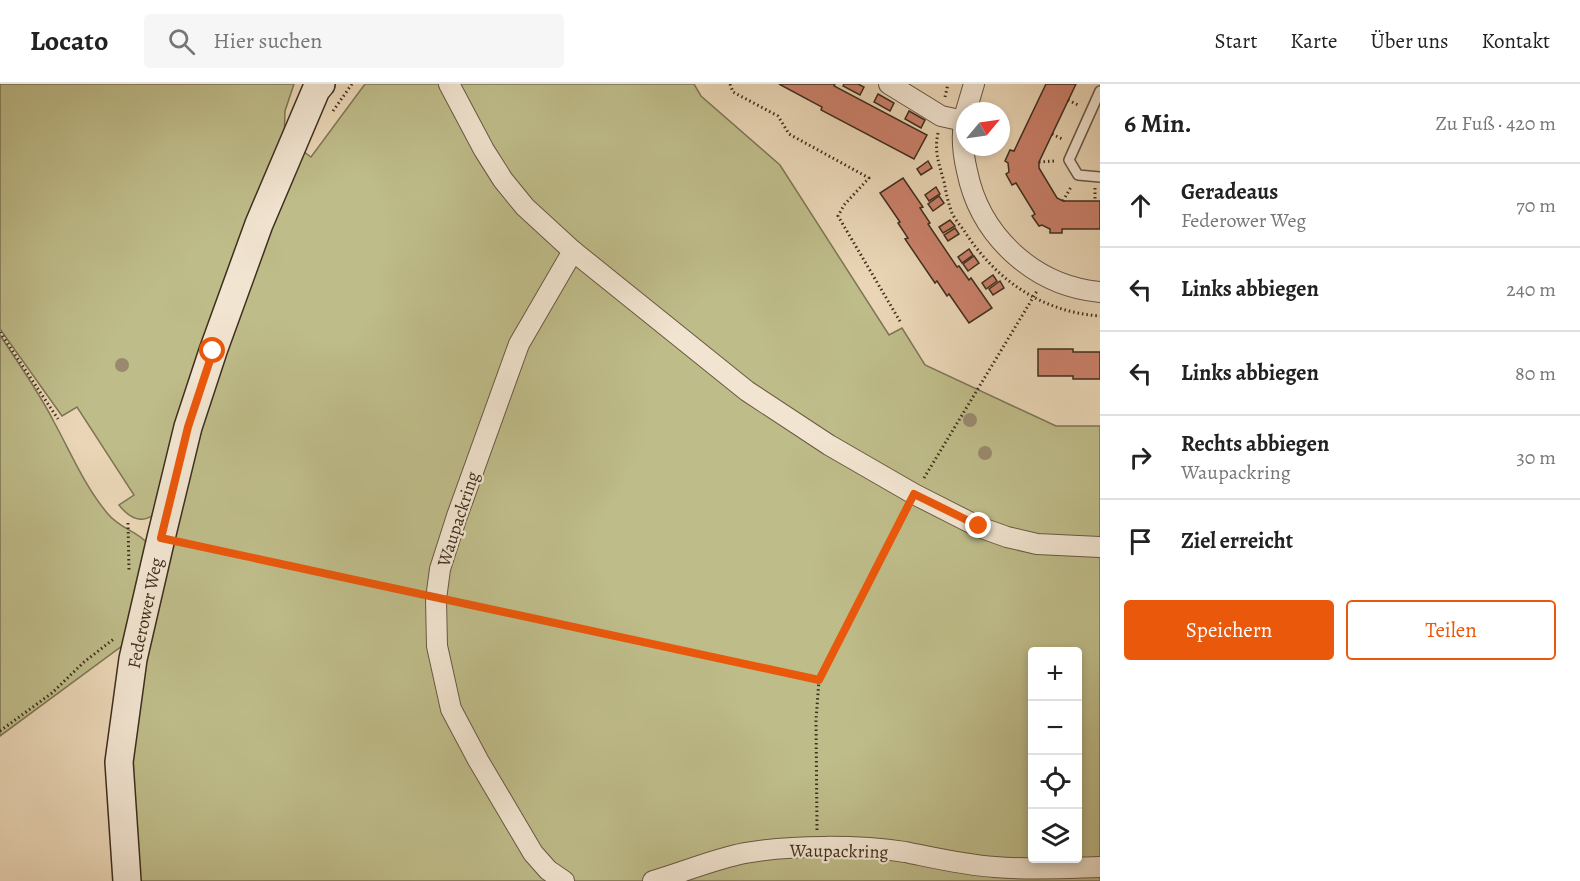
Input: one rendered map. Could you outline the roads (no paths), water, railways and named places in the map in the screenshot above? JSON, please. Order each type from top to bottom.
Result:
[{"type":"street","name":"Federower Weg","points":[[127,881],[119,762],[134,659],[188,427],[216,341],[260,224],[316,90],[321,84]]},
{"type":"street","points":[[449,84],[483,150],[525,207],[573,251],[747,391],[830,445],[914,494],[979,526],[1007,537],[1037,544],[1100,547]]},
{"type":"street","points":[[889,84],[941,116],[956,116]]},
{"type":"street","points":[[969,102],[974,84]]},
{"type":"street","points":[[964,156],[970,190],[983,218],[1002,243],[1023,263],[1045,276],[1068,286],[1100,292]]},
{"type":"street","name":"Waupackring","points":[[564,881],[548,870],[533,853],[451,709],[437,646],[436,599],[440,569],[457,516],[519,344],[573,251]]},
{"type":"street","name":"Waupackring","points":[[653,881],[746,853],[817,848],[903,852],[956,863],[995,867],[1100,867]]},
{"type":"lane","points":[[1100,91],[1070,160],[1078,175],[1100,177]]}]
